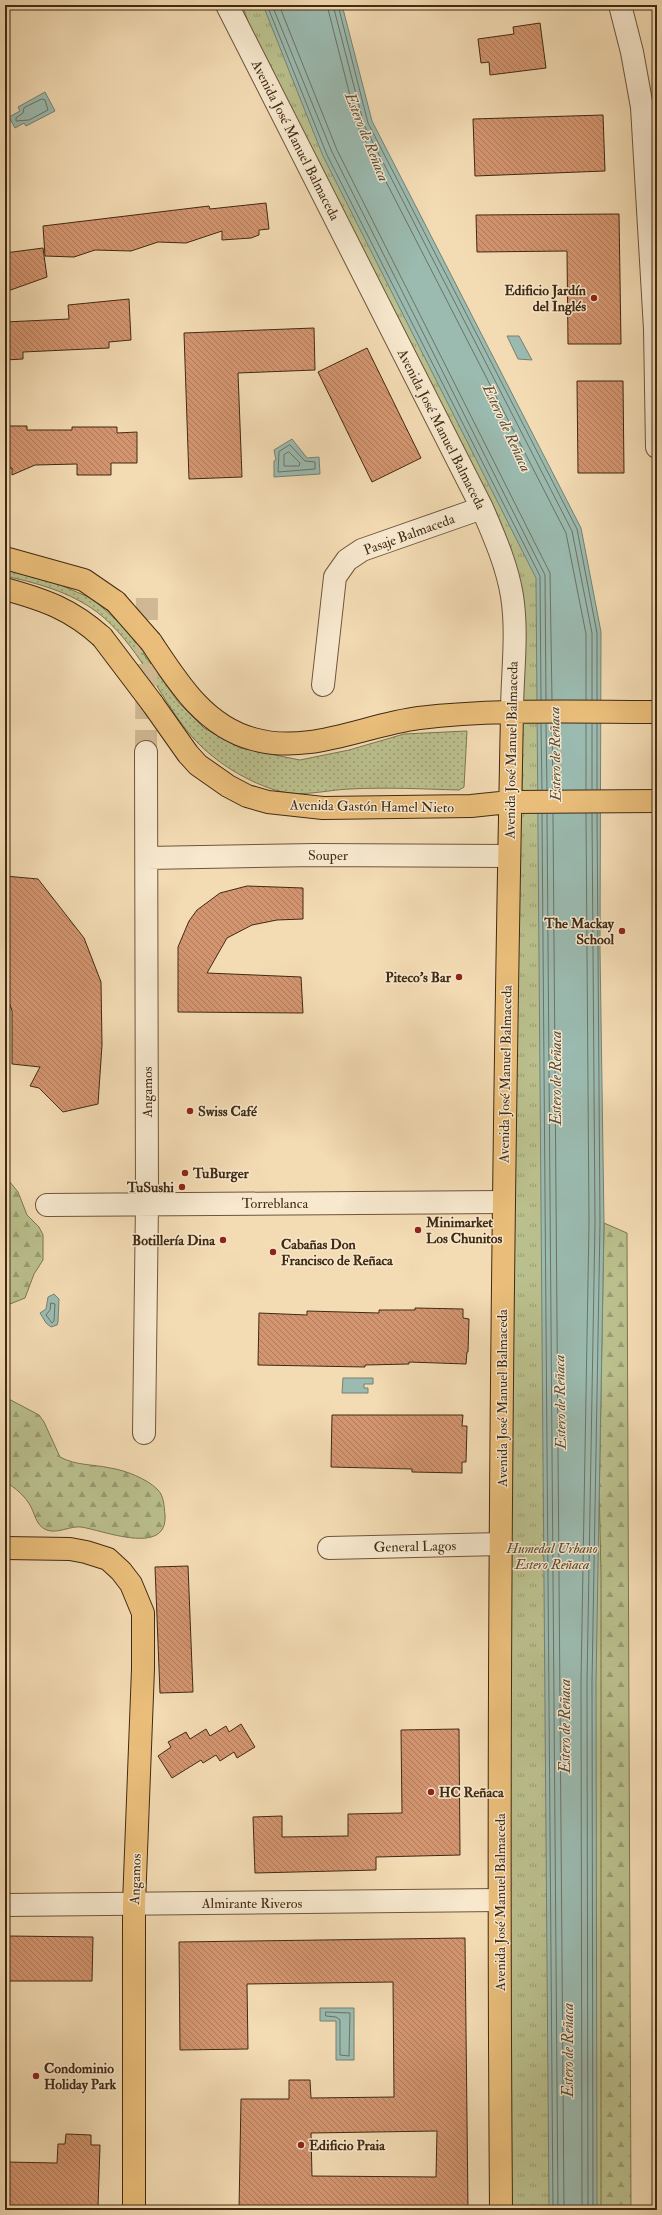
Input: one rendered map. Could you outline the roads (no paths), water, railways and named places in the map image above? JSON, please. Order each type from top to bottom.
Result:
[{"type":"main road","points":[[5,558],[84,580],[116,602],[151,642],[174,676],[210,717],[236,733],[270,743],[304,743],[376,725],[419,718],[521,713],[657,712]]},
{"type":"main road","name":"Avenida Gastón Hamel Nieto","points":[[5,589],[43,600],[60,607],[77,616],[102,637],[188,754],[198,765],[228,786],[247,796],[268,802],[323,808],[470,806],[520,802],[657,801]]},
{"type":"main road","name":"Avenida José Manuel Balmaceda","points":[[501,2210],[499,1900],[503,1202],[509,856],[520,802],[521,713]]},
{"type":"main road","name":"Angamos","points":[[5,1548],[70,1549],[108,1559],[121,1571],[131,1584],[139,1598],[143,1613],[143,1669],[134,1904],[134,2210]]},
{"type":"street","name":"Avenida José Manuel Balmaceda","points":[[227,5],[482,508],[496,539],[512,596],[521,713]]},
{"type":"street","points":[[620,5],[632,52],[642,106],[656,328],[657,447]]},
{"type":"street","name":"Pasaje Balmaceda","points":[[323,685],[335,577],[347,560],[362,550],[482,508]]},
{"type":"street","name":"Angamos","points":[[144,1433],[147,1203],[146,752]]},
{"type":"street","name":"Souper","points":[[147,858],[315,855],[509,856]]},
{"type":"street","name":"Torreblanca","points":[[48,1204],[503,1202]]},
{"type":"street","name":"General Lagos","points":[[329,1548],[501,1544]]},
{"type":"street","name":"Almirante Riveros","points":[[5,1905],[499,1900]]},
{"type":"water","name":"Humedal Urbano Estero Reñaca","points":[[263,5],[342,5],[372,121],[581,528],[601,632],[600,949],[604,1223],[596,1682],[597,2210],[549,2210],[536,578],[323,156]]},
{"type":"water","points":[[45,92],[55,111],[26,126],[24,123],[15,128],[9,117],[20,111],[18,107]]},
{"type":"water","points":[[507,336],[519,336],[532,360],[518,359]]},
{"type":"water","points":[[292,439],[307,458],[319,457],[320,474],[274,477],[274,461],[276,460],[274,450]]},
{"type":"water","points":[[54,1294],[59,1299],[58,1322],[57,1325],[51,1327],[46,1323],[40,1313],[46,1309],[48,1297]]},
{"type":"water","points":[[343,1378],[373,1378],[373,1384],[364,1384],[364,1388],[368,1388],[368,1393],[342,1393]]},
{"type":"water","points":[[320,2008],[354,2008],[354,2060],[336,2060],[336,2021],[320,2021]]},
{"type":"tunnel","points":[[146,752],[147,592]]},
{"type":"place","name":"Edificio Jardín del Inglés","points":[[594,298]]},
{"type":"place","name":"The Mackay School","points":[[622,931]]},
{"type":"place","name":"Piteco's Bar","points":[[459,977]]},
{"type":"place","name":"Swiss Café","points":[[190,1111]]},
{"type":"place","name":"TuBurger","points":[[185,1173]]},
{"type":"place","name":"TuSushi","points":[[182,1187]]},
{"type":"place","name":"Minimarket Los Chunitos","points":[[418,1230]]},
{"type":"place","name":"Botillería Dina","points":[[223,1240]]},
{"type":"place","name":"Cabañas Don Francisco de Reñaca","points":[[273,1252]]},
{"type":"place","name":"HC Reñaca","points":[[431,1792]]},
{"type":"place","name":"Condominio Holiday Park","points":[[36,2076]]},
{"type":"place","name":"Edificio Praia","points":[[301,2145]]},
{"type":"water label","name":"Estero de Reñaca","points":[[367,137]]},
{"type":"water label","name":"Estero de Reñaca","points":[[507,428]]},
{"type":"water label","name":"Estero de Reñaca","points":[[555,754]]},
{"type":"water label","name":"Estero de Reñaca","points":[[556,1078]]},
{"type":"water label","name":"Estero de Reñaca","points":[[560,1402]]},
{"type":"water label","name":"Estero de Reñaca","points":[[565,1726]]},
{"type":"water label","name":"Estero de Reñaca","points":[[568,2050]]}]
